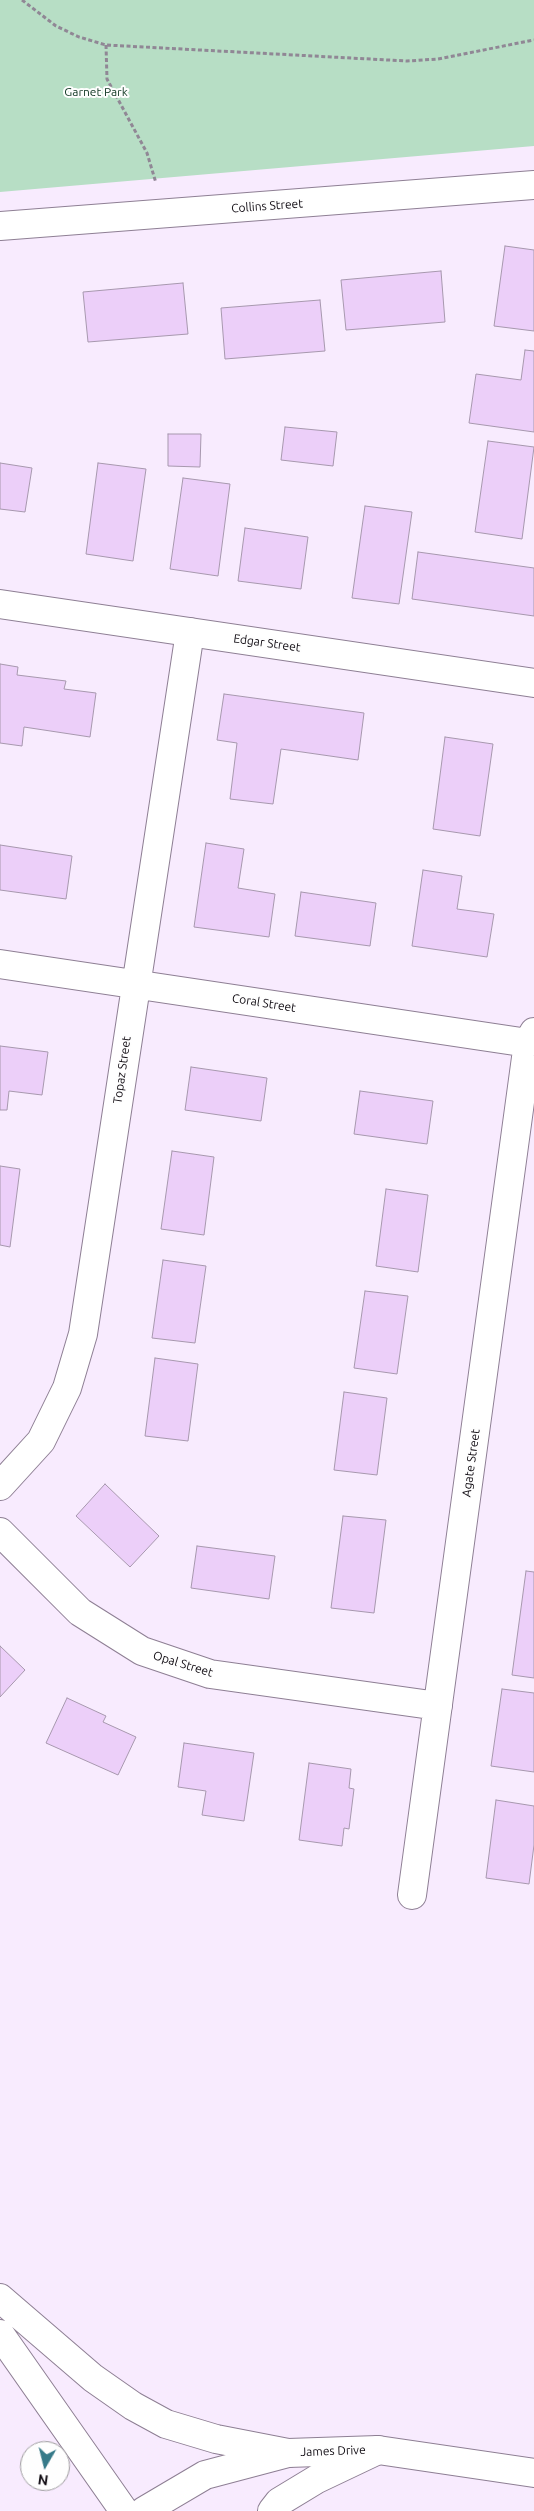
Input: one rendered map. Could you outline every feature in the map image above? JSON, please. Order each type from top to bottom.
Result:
[{"type":"street","name":"Collins Street","points":[[0,226],[534,185]]},
{"type":"street","name":"Edgar Street","points":[[0,604],[534,683]]},
{"type":"street","name":"Topaz Street","points":[[0,1486],[41,1441],[67,1388],[83,1334],[190,632]]},
{"type":"street","name":"Coral Street","points":[[0,964],[531,1037]]},
{"type":"street","name":"Agate Street","points":[[412,1895],[531,1037]]},
{"type":"street","name":"Opal Street","points":[[0,1532],[80,1612],[142,1651],[210,1674],[438,1706]]},
{"type":"street","points":[[0,2298],[93,2378],[141,2411],[166,2424],[216,2439],[288,2453]]},
{"type":"street","points":[[0,2334],[124,2511]]},
{"type":"street","points":[[272,2511],[278,2502],[317,2479],[378,2450]]},
{"type":"street","name":"James Drive","points":[[144,2511],[205,2475],[288,2453],[378,2450],[534,2473]]},
{"type":"path","points":[[22,0],[56,26],[79,37],[106,46],[407,61],[438,59],[534,40]]},
{"type":"path","points":[[106,46],[106,79],[147,153],[156,179],[161,214]]},
{"type":"green space","name":"Garnet Park","points":[[0,0],[534,0],[534,146],[0,192]]},
{"type":"building","points":[[505,246],[534,250],[534,331],[494,326]]},
{"type":"building","points":[[441,271],[445,322],[346,330],[341,280]]},
{"type":"building","points":[[183,283],[188,334],[88,342],[83,292]]},
{"type":"building","points":[[320,300],[325,351],[225,359],[221,308]]},
{"type":"building","points":[[525,350],[534,351],[534,432],[469,423],[476,374],[521,380]]},
{"type":"building","points":[[285,427],[337,432],[333,466],[281,460]]},
{"type":"building","points":[[168,434],[201,434],[200,467],[168,466]]},
{"type":"building","points":[[488,441],[534,447],[522,539],[475,532]]},
{"type":"building","points":[[0,463],[32,468],[25,512],[0,509]]},
{"type":"building","points":[[98,463],[146,469],[133,561],[86,554]]},
{"type":"building","points":[[183,478],[230,484],[218,576],[170,569]]},
{"type":"building","points":[[365,506],[412,512],[399,604],[352,598]]},
{"type":"building","points":[[245,528],[308,537],[301,589],[238,581]]},
{"type":"building","points":[[418,552],[534,568],[534,616],[412,599]]},
{"type":"building","points":[[0,664],[18,667],[17,675],[66,681],[64,689],[96,693],[90,737],[24,727],[22,746],[0,743]]},
{"type":"building","points":[[224,694],[364,713],[358,760],[281,749],[273,804],[230,799],[237,743],[217,740]]},
{"type":"building","points":[[445,737],[493,744],[480,836],[433,829]]},
{"type":"building","points":[[206,843],[244,849],[238,888],[275,894],[269,937],[194,927]]},
{"type":"building","points":[[0,845],[72,856],[66,899],[0,890]]},
{"type":"building","points":[[423,870],[462,876],[457,909],[494,914],[487,957],[412,946]]},
{"type":"building","points":[[301,892],[376,903],[370,946],[295,936]]},
{"type":"building","points":[[0,1046],[48,1052],[42,1095],[9,1091],[7,1110],[0,1110]]},
{"type":"building","points":[[191,1067],[267,1078],[261,1121],[185,1110]]},
{"type":"building","points":[[360,1091],[433,1101],[427,1144],[354,1134]]},
{"type":"building","points":[[172,1151],[214,1157],[204,1235],[161,1229]]},
{"type":"building","points":[[0,1166],[20,1169],[10,1247],[0,1245]]},
{"type":"building","points":[[386,1189],[428,1195],[418,1272],[376,1266]]},
{"type":"building","points":[[163,1260],[206,1266],[195,1343],[152,1338]]},
{"type":"building","points":[[365,1291],[408,1296],[397,1374],[354,1368]]},
{"type":"building","points":[[155,1358],[198,1364],[188,1441],[145,1436]]},
{"type":"building","points":[[344,1392],[387,1398],[377,1475],[334,1470]]},
{"type":"building","points":[[105,1484],[159,1536],[130,1567],[76,1516]]},
{"type":"building","points":[[343,1516],[386,1520],[374,1613],[331,1608]]},
{"type":"building","points":[[197,1546],[275,1556],[269,1599],[191,1588]]},
{"type":"building","points":[[526,1571],[534,1572],[534,1678],[512,1675]]},
{"type":"building","points":[[0,1646],[25,1670],[0,1697]]},
{"type":"building","points":[[502,1689],[534,1693],[534,1772],[491,1766]]},
{"type":"building","points":[[67,1698],[106,1716],[103,1722],[136,1737],[118,1775],[46,1743]]},
{"type":"building","points":[[184,1743],[254,1753],[244,1821],[202,1815],[206,1791],[178,1787]]},
{"type":"building","points":[[309,1763],[351,1769],[349,1788],[354,1789],[349,1829],[344,1828],[342,1846],[299,1840]]},
{"type":"building","points":[[496,1800],[534,1806],[534,1845],[529,1884],[486,1878]]}]
